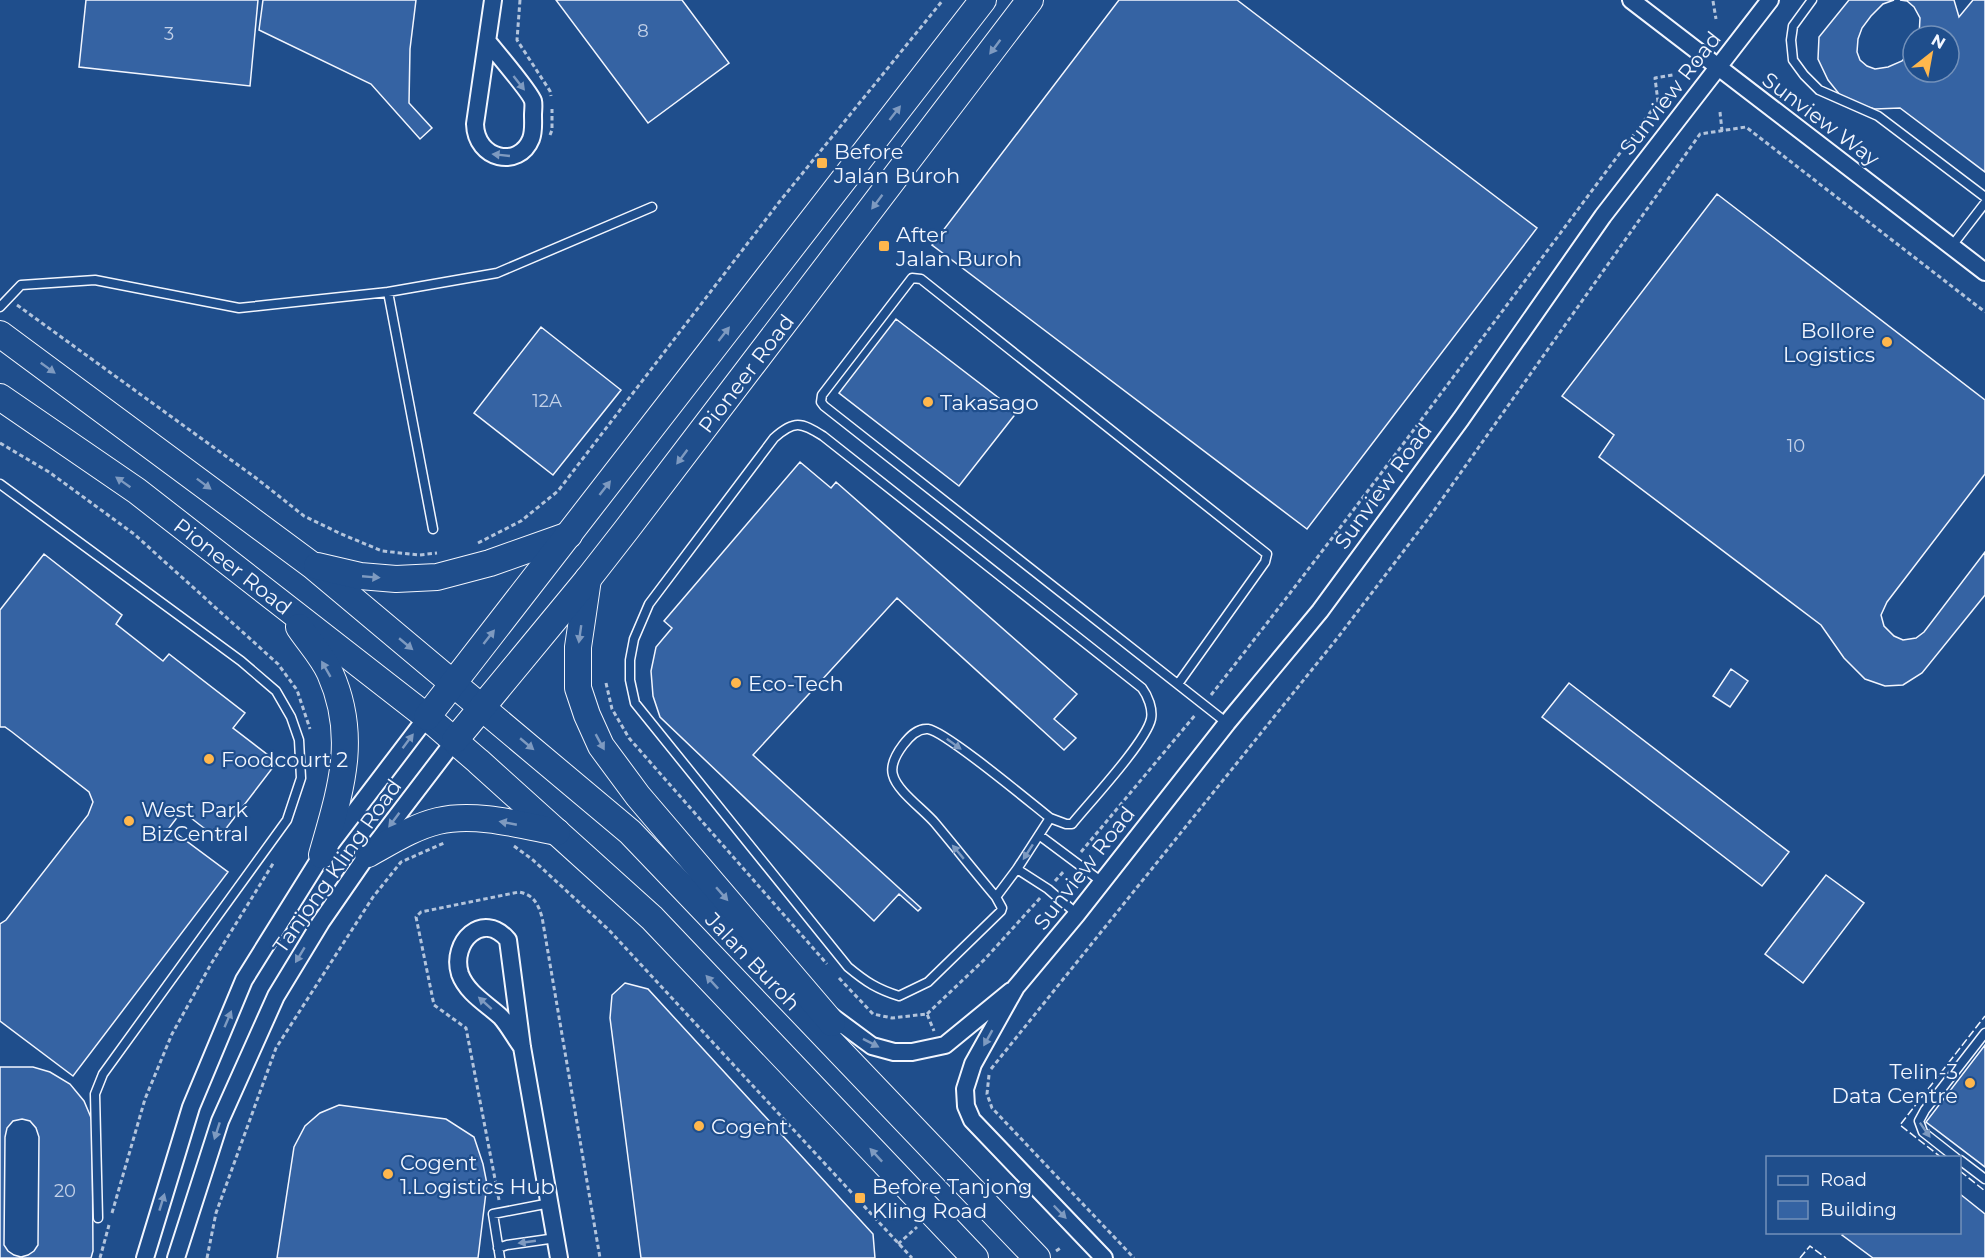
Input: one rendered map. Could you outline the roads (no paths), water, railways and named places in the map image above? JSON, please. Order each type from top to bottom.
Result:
[{"type":"main road","name":"Pioneer Road","points":[[0,397],[136,491],[427,717],[983,0]]},
{"type":"main road","name":"Pioneer Road","points":[[455,740],[588,579],[1030,0]]},
{"type":"main road","points":[[0,334],[313,566],[453,683]]},
{"type":"main road","points":[[313,566],[360,576],[437,577],[490,563],[569,534]]},
{"type":"main road","points":[[588,579],[578,647],[578,688],[601,746],[638,796],[823,1011],[906,1122]]},
{"type":"main road","points":[[285,607],[329,672],[342,706],[345,724],[344,771],[322,855]]},
{"type":"main road","name":"Jalan Buroh","points":[[453,683],[630,832],[1036,1258]]},
{"type":"main road","name":"Jalan Buroh","points":[[427,717],[652,918],[975,1258]]},
{"type":"main road","points":[[368,854],[420,827],[440,820],[492,820],[557,832]]},
{"type":"street","points":[[488,42],[533,100],[531,139],[519,153],[511,156],[501,157],[492,154],[484,149],[475,134],[493,0]]},
{"type":"street","name":"Sunview Way","points":[[1631,0],[1985,272]]},
{"type":"street","name":"Sunview Road","points":[[1104,1258],[972,1120],[966,1106],[965,1089],[973,1064],[1017,987],[1227,723],[1320,611],[1461,419],[1603,216],[1770,0]]},
{"type":"street","name":"Tanjong Kling Road","points":[[145,1258],[191,1107],[244,980],[322,855],[427,717]]},
{"type":"street","name":"Tanjong Kling Road","points":[[176,1258],[220,1122],[276,996],[321,922],[368,854],[455,740]]},
{"type":"street","points":[[522,1047],[502,1018],[465,985],[460,972],[460,947],[467,936],[479,928],[497,930],[508,939],[522,1047],[559,1258]]},
{"type":"street","name":"Sunview Road","points":[[823,1011],[872,1046],[894,1052],[912,1052],[945,1046],[1017,987]]},
{"type":"lane","points":[[1812,0],[1793,26],[1791,40],[1793,60],[1804,75],[1819,90],[1878,116],[1985,197]]},
{"type":"lane","points":[[1951,247],[1985,203]]},
{"type":"lane","points":[[0,307],[21,285],[95,280],[239,308],[388,292],[496,273],[652,207]]},
{"type":"lane","points":[[1178,684],[1265,562],[1267,554],[921,279],[912,278],[822,394],[821,402],[1227,723]]},
{"type":"lane","points":[[388,292],[433,529]]},
{"type":"lane","points":[[794,424],[803,424],[823,435],[1147,694],[1151,718],[1140,740],[1072,824],[1050,818],[935,731],[927,729],[915,732],[898,752],[893,766],[893,774],[898,785],[933,821],[996,897],[1002,908],[1001,911],[928,982],[899,996],[867,983],[849,967],[635,703],[630,680],[630,660],[634,639],[649,604],[774,438],[785,428],[794,424]]},
{"type":"lane","points":[[0,484],[241,661],[276,691],[291,717],[299,740],[301,778],[288,820],[97,1085],[95,1094],[98,1218]]},
{"type":"lane","points":[[996,897],[1050,818]]},
{"type":"lane","points":[[1039,835],[1102,882]]},
{"type":"lane","points":[[1017,869],[1048,889],[1077,914]]},
{"type":"lane","points":[[1953,1156],[1923,1132],[1919,1121],[1925,1110],[1985,1033]]},
{"type":"lane","points":[[1961,1161],[1985,1179]]},
{"type":"lane","points":[[500,1258],[497,1213],[550,1203]]},
{"type":"lane","points":[[498,1248],[556,1238]]},
{"type":"place","name":"Before Jalan Buroh","points":[[822,163]]},
{"type":"place","name":"After Jalan Buroh","points":[[884,246]]},
{"type":"place","name":"Bollore Logistics","points":[[1887,342]]},
{"type":"place","name":"Takasago","points":[[928,402]]},
{"type":"place","name":"Eco-Tech","points":[[736,683]]},
{"type":"place","name":"Foodcourt 2","points":[[209,759]]},
{"type":"place","name":"West Park BizCentral","points":[[129,821]]},
{"type":"place","name":"Telin-3 Data Centre","points":[[1970,1083]]},
{"type":"place","name":"Cogent","points":[[699,1126]]},
{"type":"place","name":"Cogent 1.Logistics Hub","points":[[388,1174]]},
{"type":"place","name":"Before Tanjong Kling Road","points":[[860,1198]]}]
